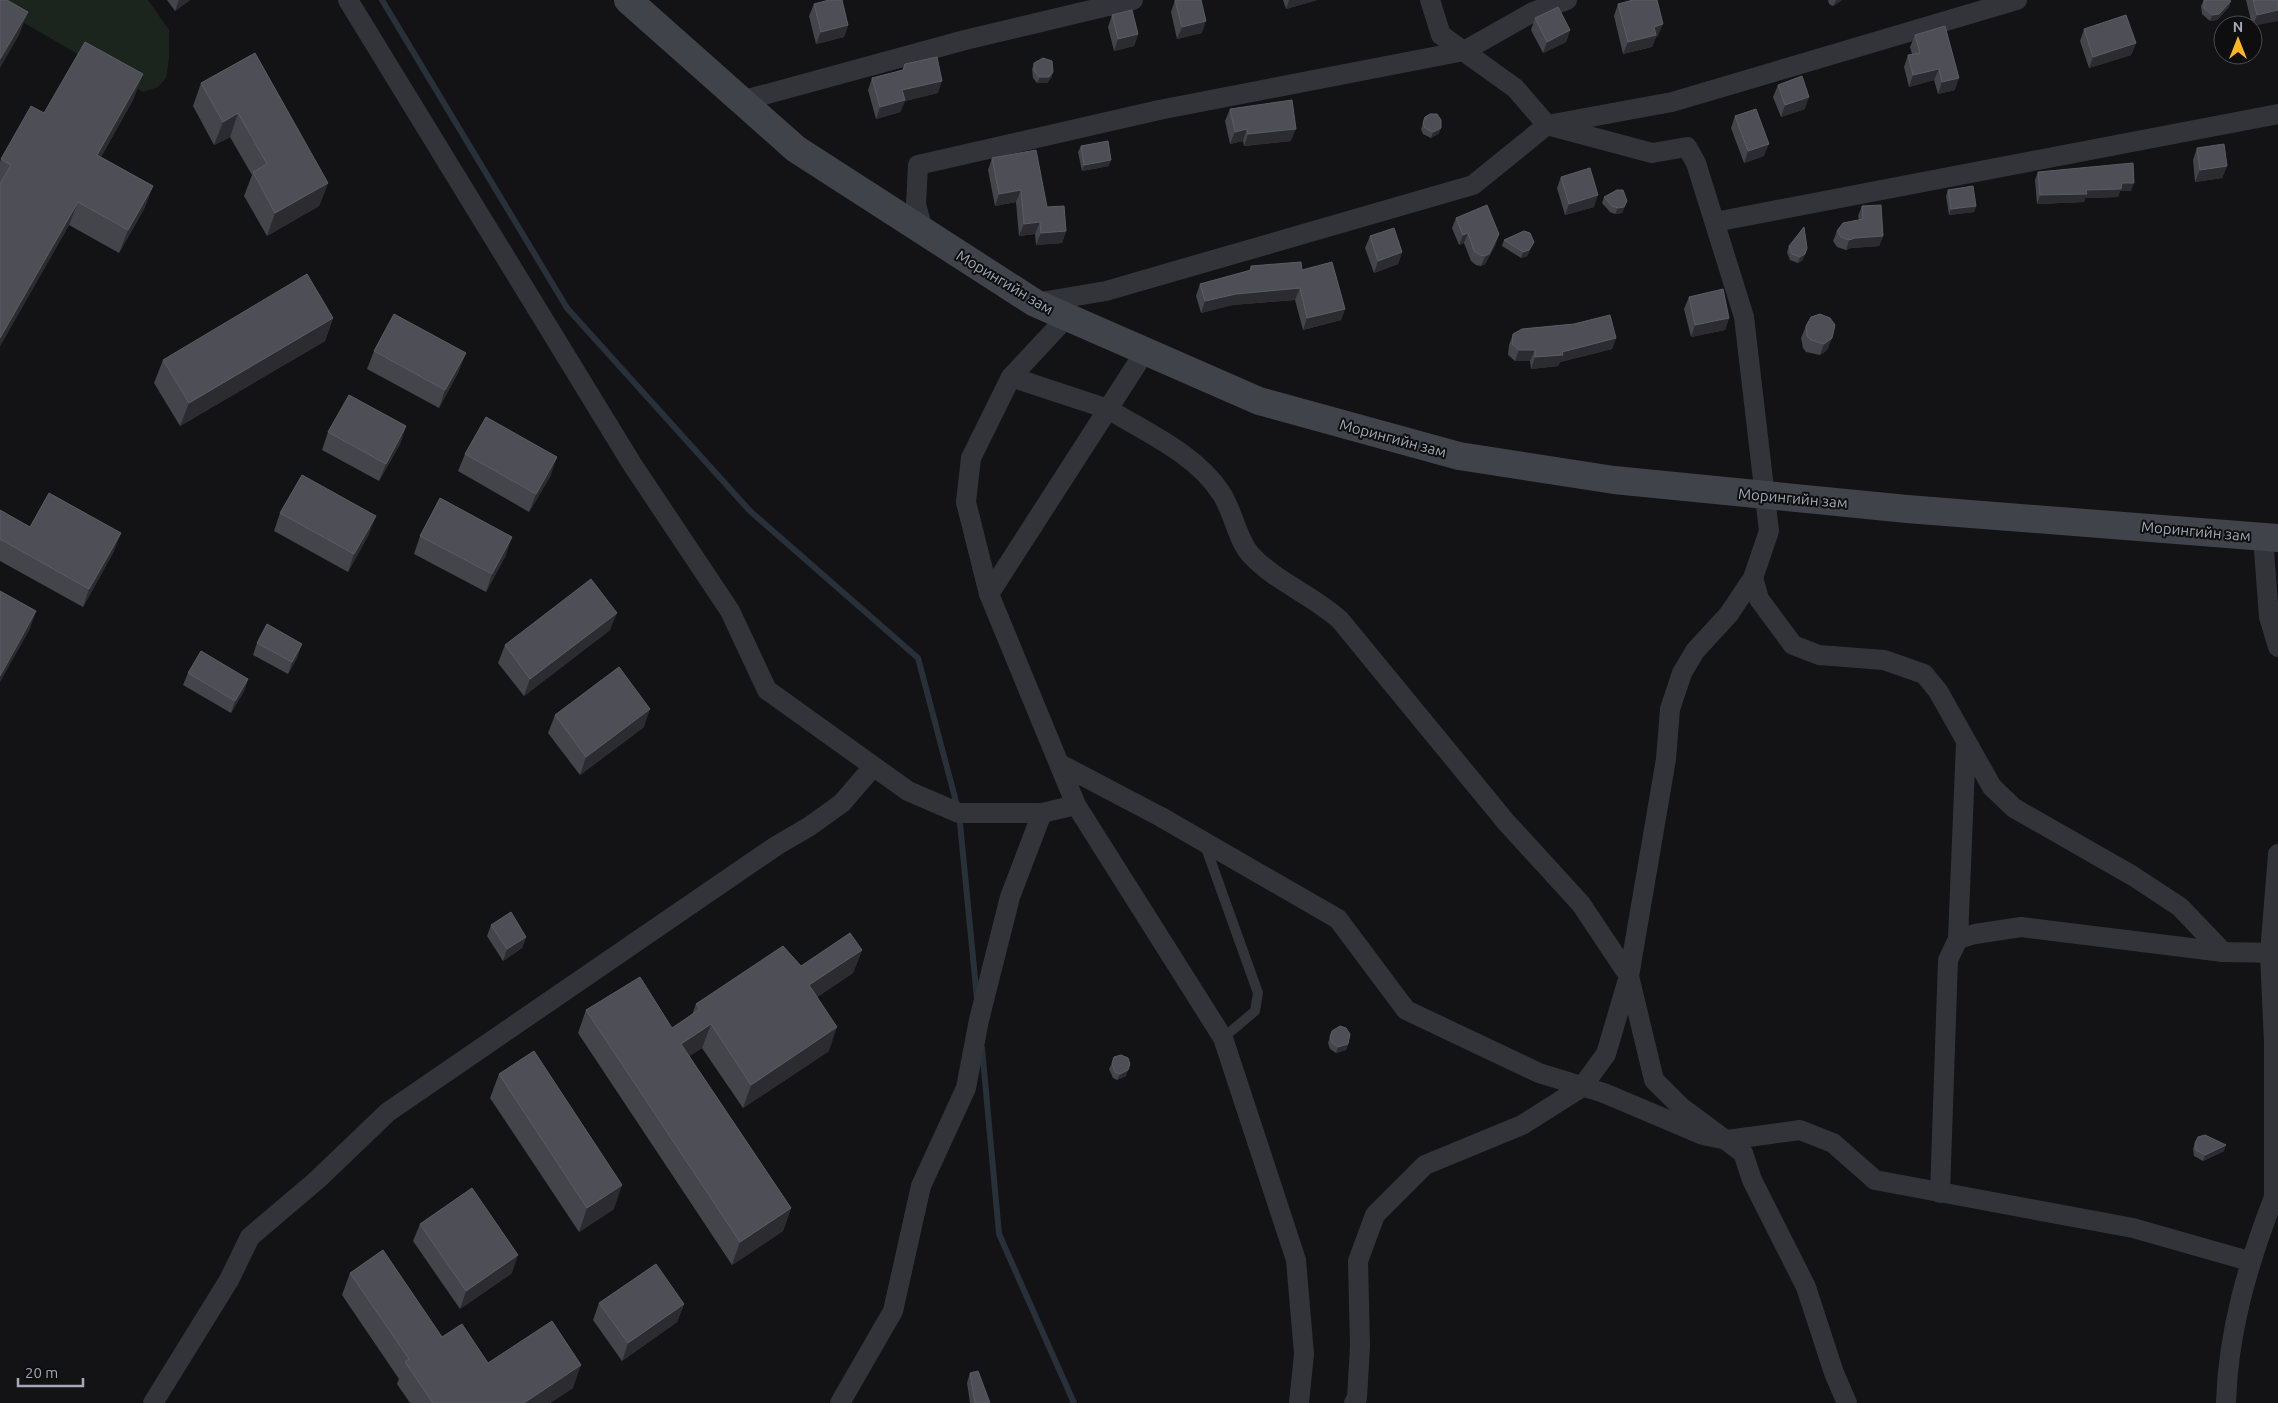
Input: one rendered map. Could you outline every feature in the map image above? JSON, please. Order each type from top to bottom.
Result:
[{"type":"main road","name":"Морингийн зам","points":[[628,0],[796,149],[1034,303],[1259,401],[1459,456],[1614,480],[1765,496],[2271,537]]},
{"type":"street","points":[[348,0],[632,464],[730,611],[767,690],[908,791],[959,813],[1042,813],[1076,805]]},
{"type":"street","points":[[741,100],[965,40],[1134,0]]},
{"type":"street","points":[[1354,1403],[1357,1398],[1360,1346],[1358,1261],[1375,1215],[1425,1165],[1522,1125],[1582,1087],[1606,1054],[1629,976],[1662,786],[1670,708],[1682,673],[1695,650],[1729,614],[1753,578],[1769,531],[1744,317],[1696,163],[1687,147],[1652,153],[1547,125],[1515,88],[1441,35],[1430,0]]},
{"type":"street","points":[[923,230],[916,204],[918,166],[1159,110],[1464,51],[1533,12],[1567,0]]},
{"type":"street","points":[[1034,303],[1106,290],[1473,185],[1547,125],[1672,102],[2017,0]]},
{"type":"street","points":[[1715,222],[2278,114]]},
{"type":"street","points":[[1066,318],[1011,377],[971,458],[966,502],[989,594],[1076,805],[1223,1038],[1296,1260],[1304,1354],[1300,1403]]},
{"type":"street","points":[[989,594],[1144,352]]},
{"type":"street","points":[[1011,377],[1108,409],[1193,461],[1221,493],[1249,553],[1266,570],[1323,605],[1340,620],[1506,822],[1581,904],[1629,976],[1654,1080],[1681,1107],[1743,1154],[1752,1180],[1806,1287],[1834,1373],[1847,1403]]},
{"type":"street","points":[[2271,537],[2269,617],[2278,647]]},
{"type":"street","points":[[1753,578],[1759,599],[1793,645],[1818,654],[1884,660],[1924,674],[1938,691],[1992,787],[2014,808],[2133,876],[2180,907],[2223,952]]},
{"type":"street","points":[[1940,1193],[1948,960],[1958,939],[1966,740]]},
{"type":"street","points":[[1060,764],[1161,817],[1338,919],[1406,1010],[1539,1073],[1604,1093],[1703,1135],[1727,1140],[1800,1130],[1833,1143],[1875,1180],[1940,1193],[2014,1204],[2133,1228],[2250,1261]]},
{"type":"street","points":[[153,1403],[229,1280],[250,1237],[317,1180],[388,1112],[776,846],[810,826],[842,803],[873,767]]},
{"type":"street","points":[[840,1403],[893,1311],[921,1186],[966,1088],[979,1020],[1010,897],[1042,813]]},
{"type":"street","points":[[2226,1403],[2227,1365],[2250,1261],[2276,1196],[2274,953],[2278,854]]},
{"type":"street","points":[[1958,939],[1975,934],[2021,927],[2223,952],[2274,953]]},
{"type":"lane","points":[[1205,844],[1258,993],[1255,1011],[1223,1038]]},
{"type":"shaded area","points":[[0,0],[148,0],[169,30],[169,59],[166,78],[158,87],[143,92],[0,9]]},
{"type":"building","points":[[0,0],[7,0],[28,12],[0,59]]},
{"type":"building","points":[[829,0],[842,0],[848,25],[821,32],[814,4]]},
{"type":"building","points":[[1175,0],[1201,0],[1206,21],[1182,27]]},
{"type":"building","points":[[1633,0],[1657,0],[1663,24],[1654,27],[1656,35],[1628,42],[1618,4]]},
{"type":"building","points":[[2204,0],[2231,1],[2219,14],[2212,15],[2204,8]]},
{"type":"building","points":[[2253,0],[2278,0],[2278,10],[2257,15]]},
{"type":"building","points":[[1558,7],[1570,30],[1547,42],[1535,18]]},
{"type":"building","points":[[1132,10],[1138,34],[1118,39],[1112,15]]},
{"type":"building","points":[[2126,15],[2136,43],[2093,57],[2084,29]]},
{"type":"building","points":[[1945,26],[1959,78],[1942,82],[1939,69],[1913,75],[1908,55],[1920,53],[1915,35]]},
{"type":"building","points":[[85,42],[143,74],[97,155],[153,186],[128,230],[78,202],[0,338],[0,184],[11,165],[1,159],[31,106],[44,113]]},
{"type":"building","points":[[255,53],[328,183],[275,213],[253,172],[267,164],[238,113],[223,122],[201,83]]},
{"type":"building","points":[[937,57],[942,81],[902,90],[905,100],[880,107],[872,78],[903,70],[905,64]]},
{"type":"building","points":[[1043,58],[1052,61],[1053,72],[1049,77],[1040,77],[1035,72],[1034,63]]},
{"type":"building","points":[[1802,76],[1809,97],[1785,105],[1778,85]]},
{"type":"building","points":[[1292,100],[1296,129],[1248,134],[1247,129],[1235,132],[1230,109]]},
{"type":"building","points":[[1756,109],[1769,144],[1748,151],[1735,116]]},
{"type":"building","points":[[1430,114],[1437,114],[1441,120],[1441,128],[1433,132],[1425,128],[1423,123],[1425,117]]},
{"type":"building","points":[[1108,141],[1111,160],[1084,165],[1081,146]]},
{"type":"building","points":[[2224,144],[2227,166],[2200,170],[2197,148]]},
{"type":"building","points":[[1036,150],[1047,207],[1064,206],[1066,231],[1041,233],[1040,222],[1024,224],[1021,190],[999,194],[992,158]]},
{"type":"building","points":[[2133,163],[2134,183],[2122,183],[2121,189],[2086,190],[2087,194],[2040,195],[2038,172]]},
{"type":"building","points":[[1590,168],[1598,195],[1569,204],[1561,177]]},
{"type":"building","points":[[1973,186],[1976,206],[1951,209],[1948,190]]},
{"type":"building","points":[[1617,190],[1623,190],[1627,201],[1624,207],[1612,206],[1604,197]]},
{"type":"building","points":[[1487,205],[1499,234],[1489,254],[1485,256],[1474,251],[1468,233],[1463,235],[1456,218]]},
{"type":"building","points":[[1881,205],[1883,236],[1849,240],[1841,237],[1837,231],[1843,223],[1863,219],[1862,206]]},
{"type":"building","points":[[1804,227],[1807,248],[1805,254],[1800,257],[1792,254],[1789,246]]},
{"type":"building","points":[[1394,228],[1402,252],[1378,261],[1370,236]]},
{"type":"building","points":[[1524,231],[1530,233],[1534,242],[1529,250],[1523,252],[1504,240]]},
{"type":"building","points":[[1301,262],[1302,270],[1332,262],[1345,309],[1307,318],[1300,288],[1236,294],[1205,301],[1200,284],[1251,270],[1251,266]]},
{"type":"building","points":[[307,274],[333,318],[189,403],[163,360]]},
{"type":"building","points":[[1723,289],[1729,318],[1695,325],[1689,297]]},
{"type":"building","points":[[394,314],[466,353],[445,390],[374,351]]},
{"type":"building","points":[[1820,314],[1830,318],[1835,325],[1832,338],[1824,344],[1811,340],[1807,336],[1806,326],[1811,317]]},
{"type":"building","points":[[1610,315],[1616,338],[1562,352],[1563,355],[1535,357],[1535,350],[1519,350],[1512,344],[1513,334],[1522,329],[1574,324]]},
{"type":"building","points":[[349,395],[406,426],[386,464],[328,432]]},
{"type":"building","points":[[486,417],[557,457],[536,494],[465,454]]},
{"type":"building","points":[[302,475],[376,516],[354,554],[280,513]]},
{"type":"building","points":[[49,493],[121,533],[89,589],[0,539],[0,510],[30,527]]},
{"type":"building","points":[[440,498],[512,537],[492,574],[420,536]]},
{"type":"building","points":[[591,579],[617,613],[530,679],[505,645]]},
{"type":"building","points":[[0,591],[36,611],[0,676]]},
{"type":"building","points":[[267,624],[302,644],[292,662],[257,643]]},
{"type":"building","points":[[201,651],[248,679],[235,701],[188,673]]},
{"type":"building","points":[[619,667],[650,709],[586,757],[555,715]]},
{"type":"building","points":[[511,912],[526,937],[507,949],[491,925]]},
{"type":"building","points":[[850,933],[862,950],[809,985],[837,1027],[751,1085],[711,1024],[681,1044],[791,1208],[740,1242],[586,1010],[640,977],[672,1028],[700,1009],[696,1004],[783,946],[801,966]]},
{"type":"building","points":[[1340,1026],[1346,1028],[1350,1034],[1348,1044],[1338,1047],[1332,1043],[1330,1037],[1332,1031]]},
{"type":"building","points":[[534,1051],[622,1185],[587,1208],[499,1074]]},
{"type":"building","points":[[1121,1055],[1128,1058],[1130,1064],[1128,1070],[1120,1074],[1115,1072],[1112,1063],[1114,1057]]},
{"type":"building","points":[[2205,1135],[2226,1145],[2205,1155],[2196,1150],[2195,1143],[2198,1137]]},
{"type":"building","points":[[472,1188],[518,1255],[466,1291],[420,1224]]},
{"type":"building","points":[[383,1250],[442,1337],[462,1324],[488,1363],[552,1321],[581,1365],[524,1403],[433,1403],[405,1362],[409,1359],[350,1273]]},
{"type":"building","points":[[656,1264],[684,1304],[628,1343],[599,1303]]},
{"type":"building","points":[[978,1371],[990,1403],[975,1403],[970,1373]]},
{"type":"waterway","points":[[382,0],[567,308],[750,511],[918,658],[959,813],[977,999]]},
{"type":"waterway","points":[[982,1048],[999,1234],[1074,1403]]}]
